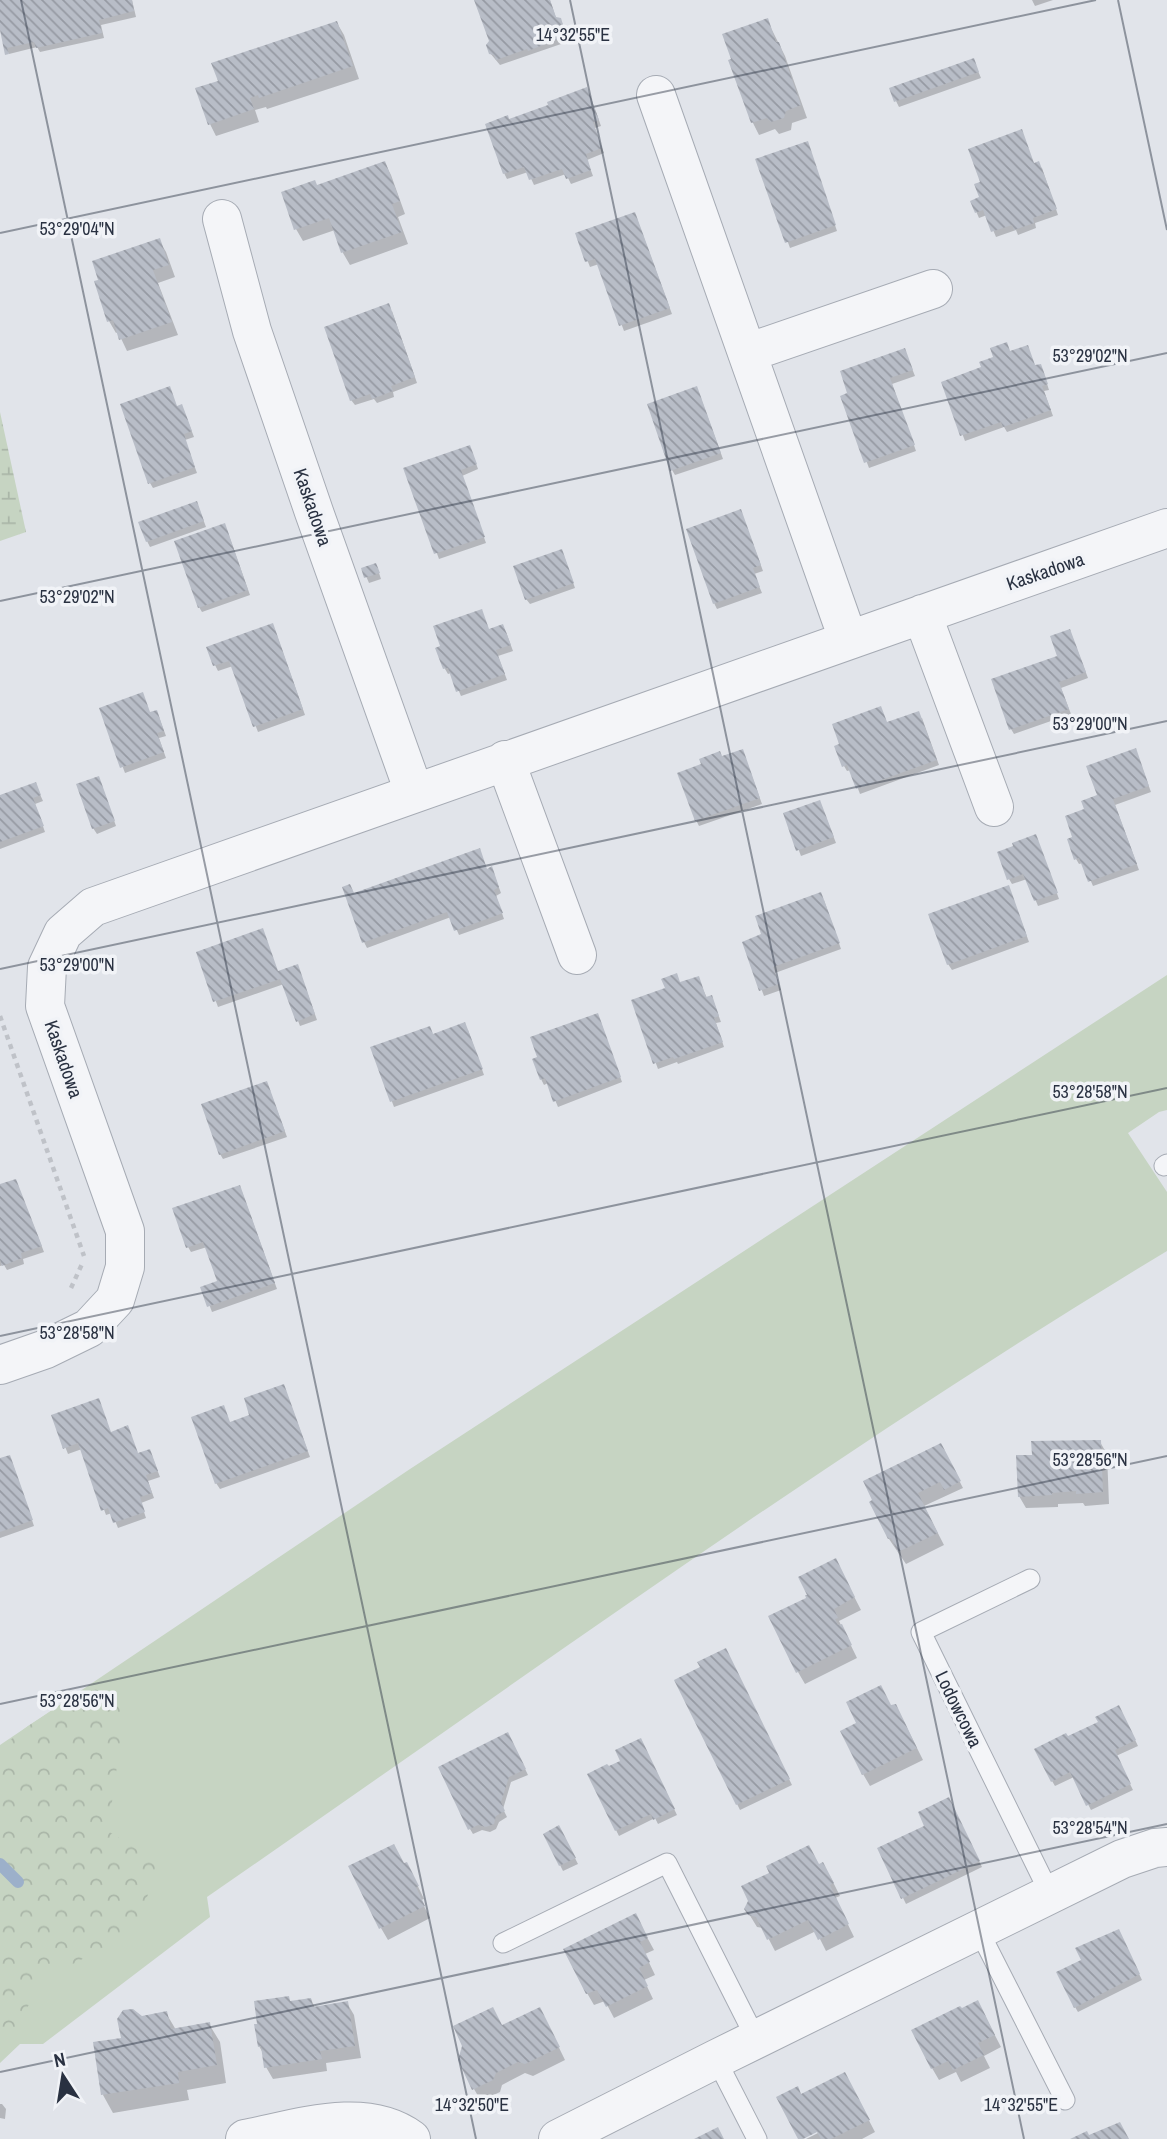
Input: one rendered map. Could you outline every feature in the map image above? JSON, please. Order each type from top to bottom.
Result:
[{"type":"street","points":[[656,95],[848,639]]},
{"type":"street","name":"Kaskadowa","points":[[222,219],[253,331],[314,512],[415,792]]},
{"type":"street","points":[[747,353],[933,289]]},
{"type":"street","name":"Kaskadowa","points":[[0,1365],[46,1349],[89,1328],[115,1300],[125,1267],[125,1231],[45,1006],[47,967],[63,933],[93,907],[1167,528]]},
{"type":"street","points":[[922,614],[994,807]]},
{"type":"street","points":[[505,760],[577,955]]},
{"type":"street","points":[[558,2139],[1122,1859],[1155,1848],[1167,1847]]},
{"type":"street","points":[[246,2139],[359,2120],[382,2124],[411,2139]]},
{"type":"lane","name":"Lodowcowa","points":[[1030,1579],[921,1632],[1050,1894]]},
{"type":"lane","points":[[503,1943],[667,1863],[756,2039]]},
{"type":"lane","points":[[978,1929],[1065,2100]]},
{"type":"lane","points":[[716,2059],[757,2139]]},
{"type":"path","points":[[0,1016],[85,1258],[68,1293]]},
{"type":"green space","points":[[0,412],[26,532],[0,541]]},
{"type":"green space","points":[[1167,975],[1167,1110],[1159,1112],[1128,1133],[1167,1192],[1167,1251],[922,1405],[682,1566],[207,1897],[210,1917],[43,2044],[20,2044],[0,2063],[0,1745],[410,1469]]},
{"type":"green space","points":[[91,1686],[125,1708],[108,1831],[158,1863],[137,1929],[37,1984],[15,2039],[0,2053],[0,1748],[28,1726]]},
{"type":"building","points":[[0,0],[132,0],[134,11],[99,20],[102,33],[36,48],[34,42],[7,48],[9,54],[5,55],[0,30]]},
{"type":"building","points":[[474,0],[550,0],[556,17],[561,18],[563,37],[496,60],[494,55],[489,54],[486,45],[489,41]]},
{"type":"building","points":[[768,18],[801,105],[786,111],[784,118],[771,122],[767,118],[751,123],[728,60],[731,59],[722,34]]},
{"type":"building","points":[[337,21],[353,66],[259,98],[258,95],[250,98],[254,109],[208,125],[195,88],[218,81],[211,63]]},
{"type":"building","points":[[974,58],[979,72],[894,102],[889,88]]},
{"type":"building","points":[[587,87],[599,120],[593,122],[602,148],[586,154],[591,170],[566,179],[562,169],[529,180],[524,167],[503,174],[485,124],[508,115],[509,119],[548,105],[547,102]]},
{"type":"building","points":[[1022,129],[1034,163],[1039,161],[1057,209],[1033,218],[1034,223],[1014,230],[1012,225],[991,232],[983,210],[975,213],[970,201],[979,197],[974,184],[980,182],[968,149]]},
{"type":"building","points":[[808,141],[836,225],[785,243],[755,159]]},
{"type":"building","points":[[385,161],[400,201],[392,204],[402,232],[341,253],[329,218],[294,230],[281,192],[315,180],[317,185]]},
{"type":"building","points":[[635,212],[670,308],[619,326],[595,259],[585,262],[575,233]]},
{"type":"building","points":[[160,238],[169,265],[153,270],[172,322],[119,340],[113,320],[107,322],[94,281],[98,280],[92,261]]},
{"type":"building","points":[[389,303],[415,377],[391,386],[393,391],[372,399],[370,394],[350,401],[324,327]]},
{"type":"building","points":[[1007,342],[1010,351],[1028,345],[1035,365],[1041,364],[1048,384],[1042,386],[1051,410],[1003,427],[1001,422],[960,436],[941,382],[981,367],[979,362],[993,357],[990,348]]},
{"type":"building","points":[[905,348],[913,370],[890,378],[915,445],[864,463],[840,396],[847,393],[840,371]]},
{"type":"building","points":[[170,386],[177,406],[182,404],[192,431],[184,434],[195,467],[148,484],[120,404]]},
{"type":"building","points":[[697,386],[721,453],[670,471],[647,404]]},
{"type":"building","points":[[470,445],[477,464],[461,470],[485,537],[434,554],[403,468]]},
{"type":"building","points":[[197,501],[204,521],[146,542],[138,522]]},
{"type":"building","points":[[741,509],[761,565],[753,568],[760,587],[713,604],[686,529]]},
{"type":"building","points":[[225,523],[248,590],[198,608],[174,541]]},
{"type":"building","points":[[562,549],[574,583],[525,600],[513,566]]},
{"type":"building","points":[[376,563],[380,573],[364,578],[361,568]]},
{"type":"building","points":[[482,609],[489,629],[503,624],[511,645],[496,650],[505,674],[456,692],[448,668],[443,669],[435,648],[440,646],[433,626]]},
{"type":"building","points":[[273,623],[303,709],[253,727],[229,661],[213,666],[206,647]]},
{"type":"building","points":[[1070,629],[1086,672],[1059,682],[1069,709],[1009,730],[991,679],[1057,656],[1050,636]]},
{"type":"building","points":[[143,692],[150,712],[157,710],[164,731],[157,733],[164,752],[120,768],[99,708]]},
{"type":"building","points":[[881,706],[887,722],[919,711],[937,760],[856,789],[847,765],[842,767],[834,746],[839,744],[832,724]]},
{"type":"building","points":[[1136,748],[1149,786],[1113,799],[1137,864],[1088,882],[1079,858],[1074,860],[1067,839],[1072,837],[1065,816],[1084,809],[1081,801],[1097,795],[1086,766]]},
{"type":"building","points":[[743,749],[760,798],[695,821],[677,773],[701,764],[699,759],[720,751],[722,756]]},
{"type":"building","points":[[99,776],[115,821],[92,829],[76,784]]},
{"type":"building","points":[[36,782],[41,795],[33,798],[44,826],[0,842],[0,795]]},
{"type":"building","points":[[820,800],[834,837],[796,851],[783,813]]},
{"type":"building","points":[[1036,834],[1058,893],[1034,901],[1023,874],[1007,880],[997,852]]},
{"type":"building","points":[[480,848],[487,869],[492,866],[499,887],[494,890],[503,913],[454,931],[447,912],[362,943],[342,887],[350,884],[354,893]]},
{"type":"building","points":[[1009,885],[1027,936],[947,965],[928,914]]},
{"type":"building","points":[[821,892],[840,943],[773,967],[779,984],[759,991],[742,942],[761,934],[755,916]]},
{"type":"building","points":[[263,928],[278,971],[298,964],[315,1014],[296,1022],[280,979],[213,1002],[196,952]]},
{"type":"building","points":[[677,973],[680,982],[699,976],[706,997],[712,995],[719,1016],[714,1018],[723,1042],[653,1064],[631,1000],[665,988],[661,979]]},
{"type":"building","points":[[598,1013],[621,1077],[553,1102],[545,1078],[540,1080],[532,1059],[537,1057],[530,1037]]},
{"type":"building","points":[[465,1022],[483,1069],[390,1102],[370,1047],[430,1026],[433,1034]]},
{"type":"building","points":[[267,1081],[285,1131],[219,1155],[201,1104]]},
{"type":"building","points":[[16,1179],[42,1246],[21,1253],[22,1258],[2,1266],[0,1184]]},
{"type":"building","points":[[240,1185],[275,1283],[207,1307],[200,1287],[217,1281],[203,1242],[186,1248],[172,1208]]},
{"type":"building","points":[[284,1384],[308,1451],[215,1484],[191,1417],[224,1405],[230,1422],[249,1415],[244,1398]]},
{"type":"building","points":[[99,1398],[111,1432],[128,1425],[138,1453],[150,1449],[158,1471],[146,1475],[152,1493],[140,1497],[145,1512],[113,1523],[108,1508],[101,1511],[78,1443],[63,1449],[51,1415]]},
{"type":"building","points":[[1101,1440],[1103,1492],[1076,1494],[1076,1491],[1018,1497],[1016,1455],[1032,1455],[1031,1441]]},
{"type":"building","points":[[941,1443],[961,1481],[944,1490],[940,1482],[918,1493],[938,1533],[898,1552],[891,1538],[888,1539],[869,1502],[872,1500],[863,1481]]},
{"type":"building","points":[[10,1455],[33,1520],[0,1532],[0,1458]]},
{"type":"building","points":[[836,1558],[855,1597],[834,1609],[838,1618],[835,1619],[838,1625],[842,1624],[852,1645],[796,1673],[768,1616],[806,1598],[798,1577]]},
{"type":"building","points":[[726,1648],[790,1779],[736,1805],[674,1680],[700,1667],[697,1662]]},
{"type":"building","points":[[881,1685],[891,1705],[896,1704],[917,1748],[862,1775],[840,1731],[856,1723],[846,1702]]},
{"type":"building","points":[[1119,1705],[1136,1740],[1115,1750],[1131,1784],[1086,1806],[1070,1772],[1051,1782],[1034,1749],[1066,1733],[1068,1736],[1098,1722],[1095,1717]]},
{"type":"building","points":[[508,1732],[526,1769],[509,1777],[501,1802],[505,1811],[496,1816],[494,1824],[486,1827],[478,1825],[468,1830],[438,1767]]},
{"type":"building","points":[[641,1738],[675,1809],[653,1820],[651,1814],[615,1831],[587,1774],[620,1761],[615,1750]]},
{"type":"building","points":[[949,1797],[980,1861],[901,1899],[877,1848],[924,1826],[918,1812]]},
{"type":"building","points":[[559,1825],[576,1858],[559,1866],[543,1834]]},
{"type":"building","points":[[394,1844],[419,1886],[416,1887],[425,1906],[379,1929],[348,1866]]},
{"type":"building","points":[[809,1845],[819,1864],[823,1862],[834,1883],[830,1885],[849,1924],[818,1940],[808,1920],[767,1940],[756,1917],[748,1915],[744,1909],[748,1901],[741,1886],[769,1873],[766,1866]]},
{"type":"building","points":[[636,1913],[648,1938],[640,1942],[650,1962],[639,1968],[648,1986],[606,2007],[597,1990],[586,1994],[563,1949]]},
{"type":"building","points":[[1119,1929],[1140,1974],[1074,2008],[1056,1972],[1081,1960],[1075,1948]]},
{"type":"building","points":[[289,1996],[290,2001],[311,1998],[313,2007],[348,2001],[355,2046],[320,2051],[322,2059],[264,2068],[254,2024],[257,2024],[254,2001]]},
{"type":"building","points":[[978,2000],[995,2035],[978,2043],[984,2055],[953,2070],[948,2061],[931,2069],[911,2030]]},
{"type":"building","points":[[493,2007],[502,2025],[540,2007],[560,2047],[525,2064],[518,2062],[496,2073],[493,2080],[472,2090],[458,2060],[462,2046],[453,2026]]},
{"type":"building","points":[[133,2009],[142,2016],[167,2011],[171,2029],[210,2022],[217,2065],[178,2072],[179,2083],[101,2095],[93,2042],[121,2038],[117,2019],[123,2010]]},
{"type":"building","points":[[845,2072],[870,2120],[831,2139],[821,2139],[817,2132],[798,2139],[776,2097],[798,2086],[801,2094]]},
{"type":"building","points":[[1120,2122],[1129,2139],[1070,2139],[1087,2131],[1089,2135]]},
{"type":"building","points":[[718,2127],[724,2139],[694,2139]]},
{"type":"waterway","points":[[0,1864],[18,1882]]}]
